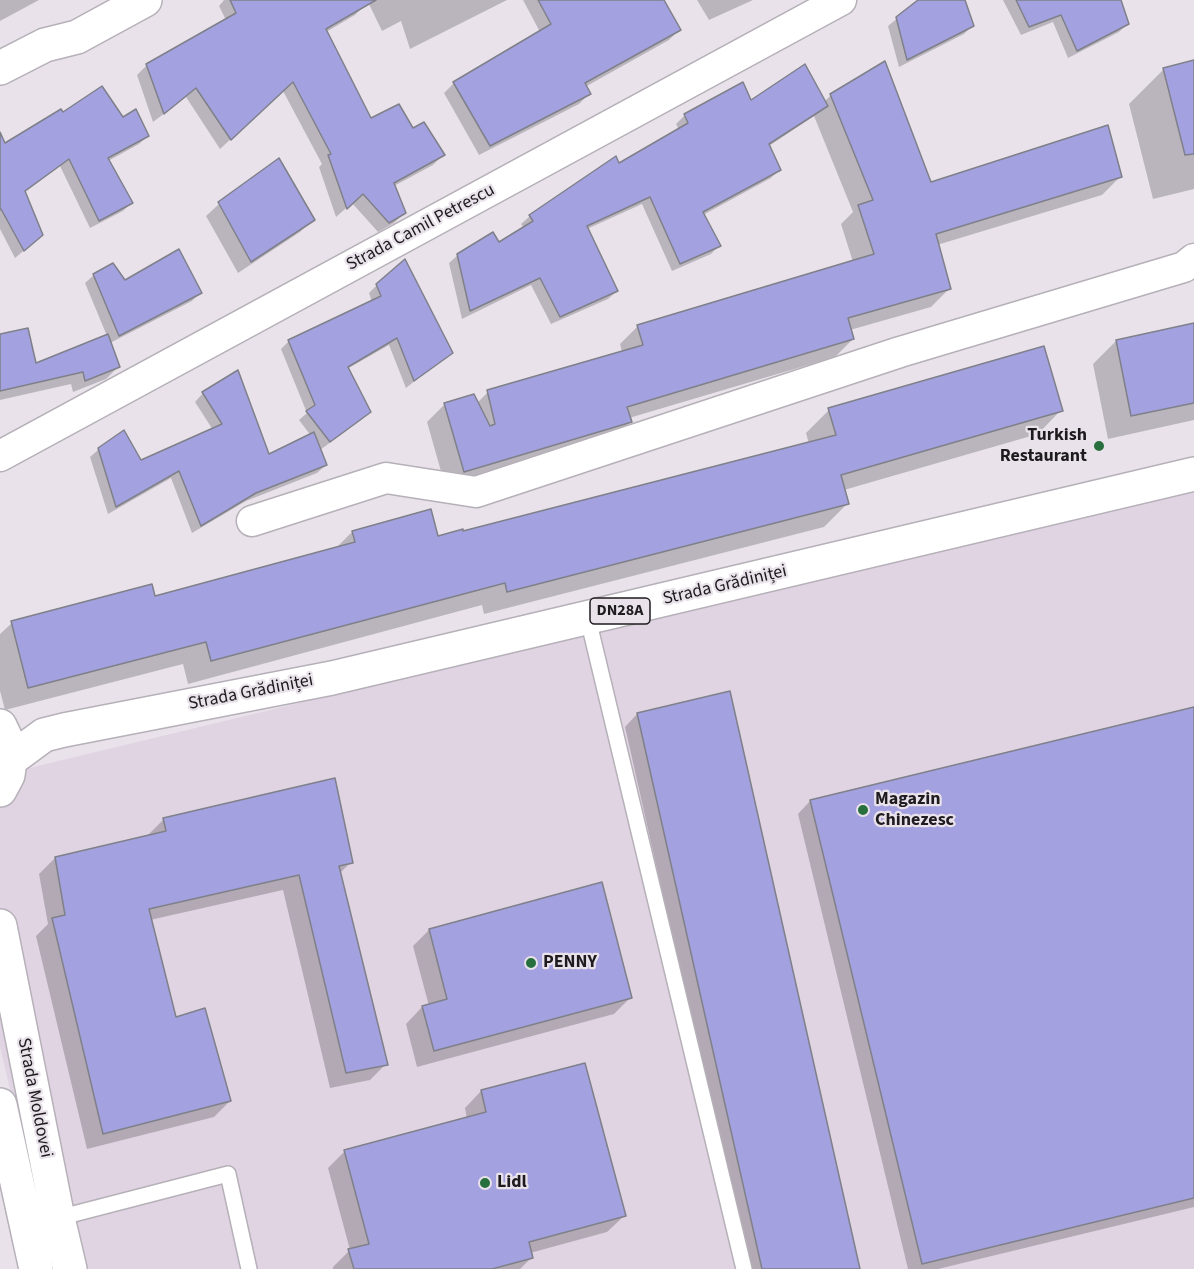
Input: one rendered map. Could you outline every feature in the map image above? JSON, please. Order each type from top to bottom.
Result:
[{"type":"main road","points":[[0,68],[45,45],[76,37],[145,0]]},
{"type":"main road","points":[[0,89],[53,60],[76,37]]},
{"type":"main road","name":"Strada Grădiniței","points":[[0,726],[44,735],[332,678],[1194,474]]},
{"type":"main road","name":"DN28A","points":[[0,726],[8,743],[5,775]]},
{"type":"main road","name":"Strada Grădiniței","points":[[5,775],[44,735]]},
{"type":"main road","name":"Strada Moldovei","points":[[0,926],[70,1269]]},
{"type":"main road","name":"Strada Moldovei","points":[[0,1105],[36,1269]]},
{"type":"street","name":"Strada Camil Petrescu","points":[[0,456],[842,0]]},
{"type":"street","points":[[252,521],[386,478],[476,492],[900,352],[1184,267],[1194,259]]},
{"type":"lane","points":[[588,619],[744,1269]]},
{"type":"lane","points":[[58,1218],[228,1174],[249,1269]]},
{"type":"shaded area","points":[[1194,490],[1194,1269],[53,1269],[0,1047],[0,775]]},
{"type":"building","points":[[230,0],[376,0],[326,29],[371,118],[399,104],[413,128],[424,122],[445,155],[394,183],[406,213],[389,223],[363,194],[347,209],[328,155],[331,154],[293,82],[231,140],[196,88],[164,114],[146,64],[236,13]]},
{"type":"building","points":[[538,0],[664,0],[681,30],[585,83],[591,94],[490,146],[453,82],[551,24]]},
{"type":"building","points":[[918,0],[965,0],[974,26],[907,60],[896,17]]},
{"type":"building","points":[[1016,0],[1121,0],[1129,24],[1077,51],[1061,15],[1029,27]]},
{"type":"building","points":[[1194,60],[1194,154],[1185,155],[1163,68]]},
{"type":"building","points":[[885,61],[931,182],[1108,125],[1122,177],[936,234],[951,289],[848,318],[854,339],[627,407],[632,422],[464,472],[444,403],[474,394],[490,426],[495,424],[487,390],[643,345],[637,325],[874,254],[858,205],[873,200],[830,94]]},
{"type":"building","points":[[805,64],[828,106],[769,144],[781,170],[703,212],[721,246],[680,264],[650,197],[587,226],[618,291],[560,317],[540,278],[470,311],[457,254],[493,232],[499,242],[533,221],[529,215],[616,156],[619,163],[688,123],[684,114],[743,82],[751,100]]},
{"type":"building","points":[[102,86],[123,117],[136,109],[149,136],[108,158],[133,203],[99,221],[69,159],[25,191],[43,235],[24,251],[0,210],[0,132],[5,143],[61,109],[63,112]]},
{"type":"building","points":[[279,158],[315,220],[251,262],[218,202]]},
{"type":"building","points":[[179,249],[202,293],[119,336],[93,274],[113,263],[125,280]]},
{"type":"building","points":[[405,259],[453,353],[414,381],[397,338],[348,367],[371,412],[330,442],[306,411],[315,405],[288,340],[381,296],[376,284]]},
{"type":"building","points":[[1194,323],[1194,403],[1131,416],[1116,340]]},
{"type":"building","points":[[28,328],[36,363],[108,334],[120,367],[85,381],[83,372],[0,391],[0,334]]},
{"type":"building","points":[[1044,346],[1063,411],[841,475],[849,504],[507,592],[505,583],[211,661],[206,642],[28,688],[11,621],[152,584],[155,596],[355,542],[352,531],[431,509],[438,536],[836,435],[828,408]]},
{"type":"building","points":[[238,370],[269,454],[314,432],[327,465],[256,493],[201,526],[179,471],[116,507],[98,448],[124,430],[141,460],[222,424],[202,392]]},
{"type":"building","points":[[730,691],[860,1269],[762,1269],[637,713]]},
{"type":"building","points":[[1194,707],[1194,1198],[922,1264],[810,800]]},
{"type":"building","points":[[335,778],[353,863],[339,866],[388,1065],[346,1073],[299,875],[149,909],[176,1017],[205,1008],[231,1101],[103,1134],[52,918],[65,915],[55,857],[166,831],[163,818]]},
{"type":"building","name":"PENNY","points":[[602,882],[632,998],[434,1051],[422,1006],[447,999],[429,929]]},
{"type":"building","name":"Lidl","points":[[585,1063],[626,1216],[529,1242],[533,1258],[492,1269],[354,1269],[348,1249],[369,1244],[344,1150],[486,1112],[481,1090]]},
{"type":"place","name":"Turkish Restaurant","points":[[1099,446]]},
{"type":"place","name":"Magazin Chinezesc","points":[[863,810]]},
{"type":"place","name":"PENNY","points":[[531,963]]},
{"type":"place","name":"Lidl","points":[[485,1183]]}]
